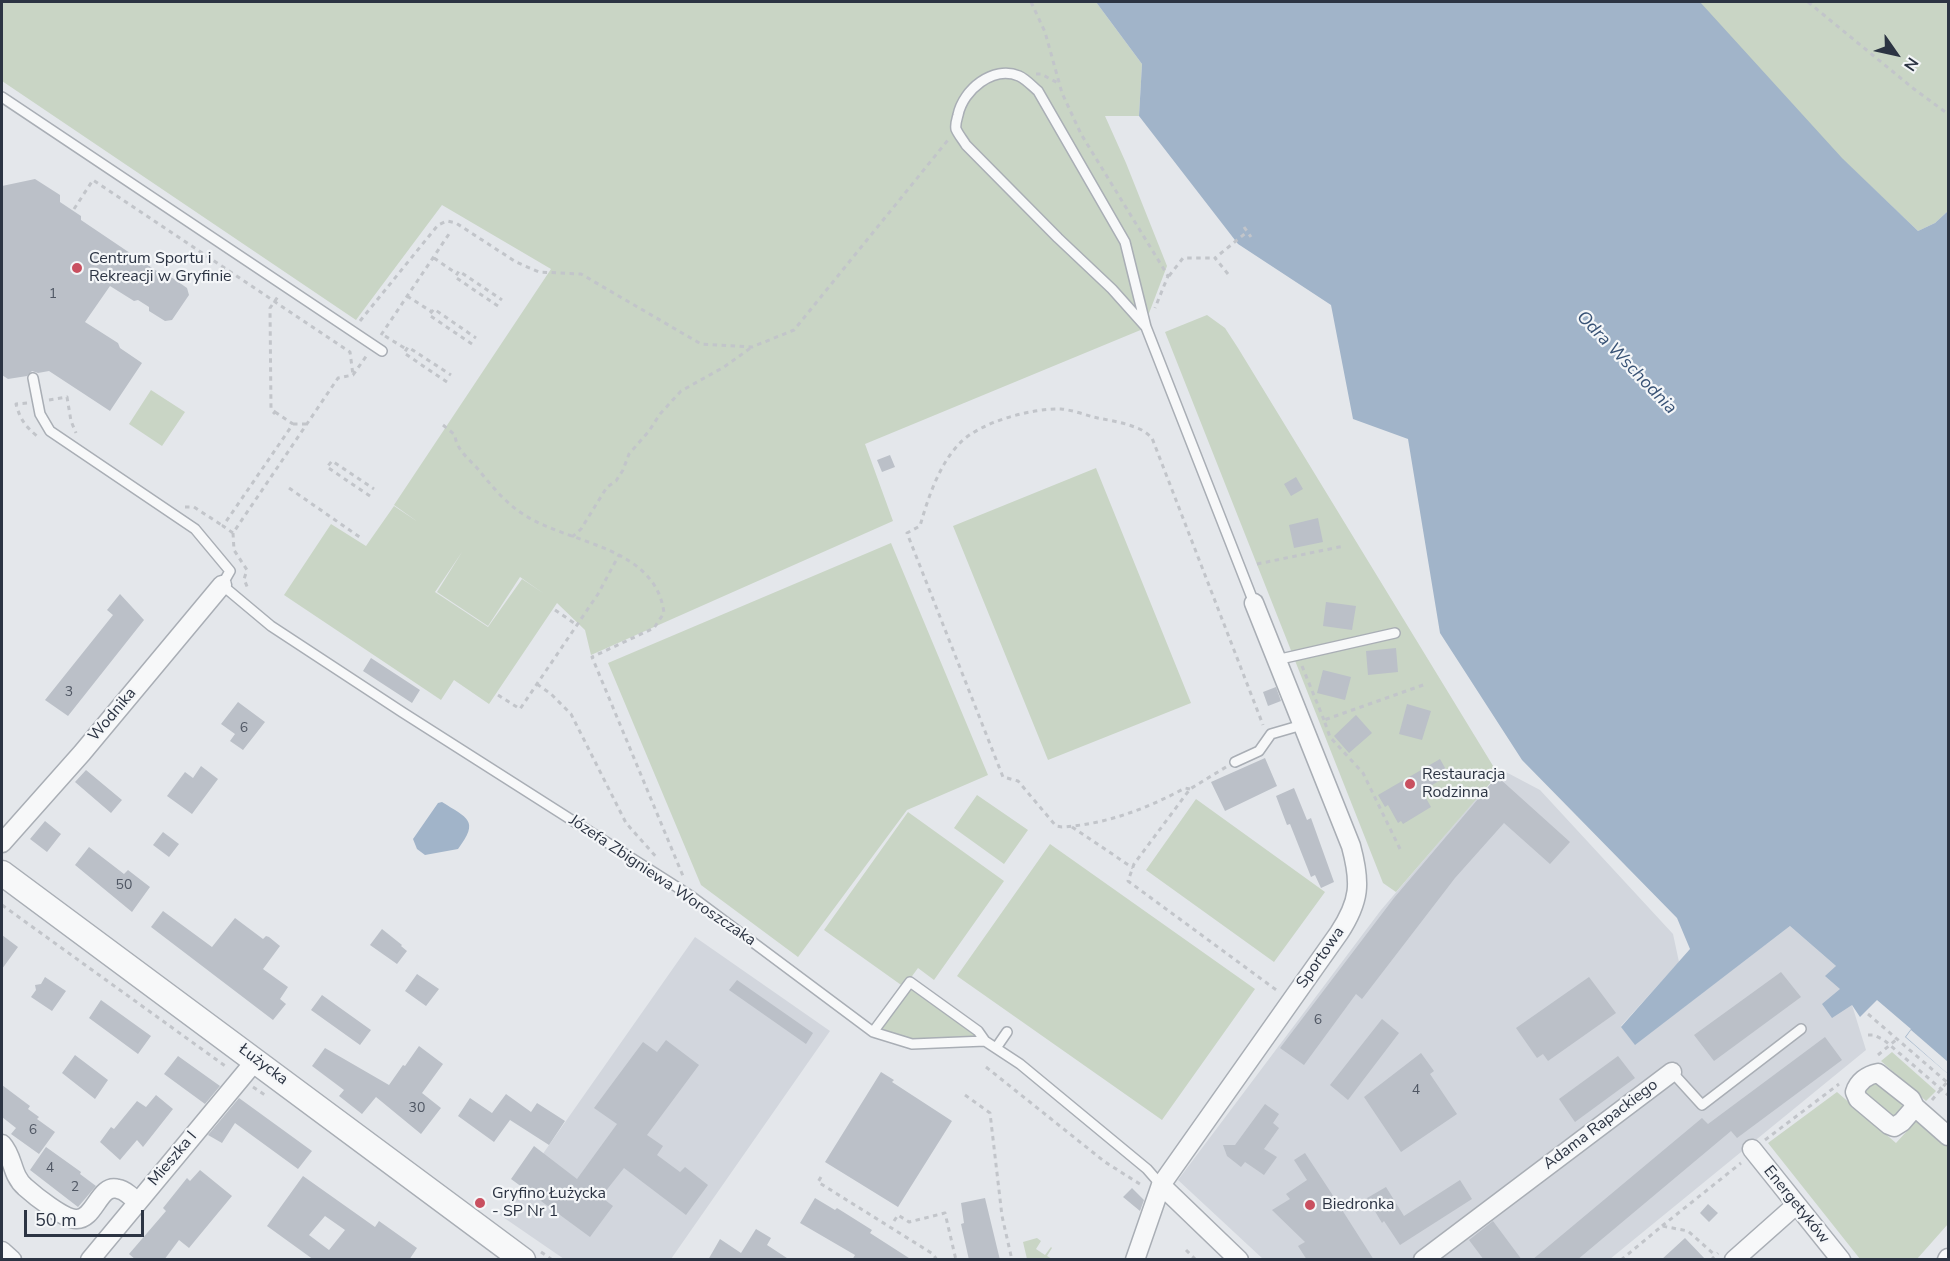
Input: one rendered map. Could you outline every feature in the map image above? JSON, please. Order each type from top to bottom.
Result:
[{"type":"street","name":"Wodnika","points":[[2,843],[82,753],[222,585]]},
{"type":"street","name":"Sportowa","points":[[1135,1260],[1157,1180],[1339,933],[1348,920],[1356,901],[1358,882],[1351,846],[1254,603]]},
{"type":"street","name":"Łużycka","points":[[2,873],[248,1069],[523,1260]]},
{"type":"street","name":"Mieszka I","points":[[90,1260],[248,1069]]},
{"type":"street","name":"Adama Rapackiego","points":[[1423,1260],[1672,1072]]},
{"type":"street","points":[[1918,1109],[1948,1136]]},
{"type":"street","points":[[2,1144],[8,1152],[15,1177],[65,1216],[74,1219],[88,1214],[107,1191],[112,1189],[118,1188],[137,1202]]},
{"type":"street","name":"Energetyków","points":[[1752,1151],[1840,1260]]},
{"type":"street","points":[[1157,1180],[1239,1260]]},
{"type":"street","points":[[1734,1260],[1796,1205]]},
{"type":"street","points":[[2,1251],[12,1260]]},
{"type":"lane","points":[[1146,327],[1112,289],[966,146],[956,129],[959,108],[974,85],[985,79],[1006,74],[1020,76],[1038,91],[1125,242],[1146,327],[1254,603]]},
{"type":"lane","points":[[2,97],[378,348]]},
{"type":"lane","points":[[33,378],[40,414],[50,431],[195,529],[231,571],[222,585]]},
{"type":"lane","name":"Józefa Zbigniewa Woroszczaka","points":[[222,585],[271,626],[691,896],[873,1032],[912,1044],[985,1041]]},
{"type":"lane","points":[[1276,660],[1395,633]]},
{"type":"lane","points":[[1235,762],[1259,751],[1271,734],[1302,725]]},
{"type":"lane","points":[[873,1032],[910,982],[978,1030],[985,1041],[1020,1064],[1157,1180]]},
{"type":"lane","name":"Adama Rapackiego","points":[[1672,1072],[1702,1105],[1801,1029]]},
{"type":"lane","points":[[996,1048],[1007,1032]]},
{"type":"path","points":[[1031,2],[1045,32],[1062,93]]},
{"type":"path","points":[[1808,2],[1948,114]]},
{"type":"path","points":[[572,537],[581,528],[607,487],[616,481],[623,470],[628,454],[681,391],[724,367],[752,347],[794,330],[956,129]]},
{"type":"path","points":[[74,210],[93,180],[350,352],[353,375]]},
{"type":"path","points":[[352,331],[438,225],[447,222],[456,223],[516,262],[539,272],[581,274],[701,344],[752,347]]},
{"type":"path","points":[[1244,227],[1251,237]]},
{"type":"path","points":[[1168,276],[1183,258],[1215,258],[1247,232]]},
{"type":"path","points":[[251,595],[244,579],[247,570],[234,550],[233,533],[338,378],[353,375],[378,348],[382,334],[449,234]]},
{"type":"path","points":[[433,258],[457,274]]},
{"type":"path","points":[[1215,258],[1228,274]]},
{"type":"path","points":[[457,274],[459,271],[502,300]]},
{"type":"path","points":[[457,274],[455,277],[498,306]]},
{"type":"path","points":[[285,287],[270,308],[270,409],[293,424],[307,424]]},
{"type":"path","points":[[407,296],[432,312]]},
{"type":"path","points":[[472,344],[429,315],[434,309],[476,338]]},
{"type":"path","points":[[382,334],[406,350]]},
{"type":"path","points":[[447,382],[404,353],[408,346],[451,375]]},
{"type":"path","points":[[38,436],[22,421],[16,404],[67,397],[71,422],[80,437]]},
{"type":"path","points":[[1190,789],[1185,788],[1157,803],[1122,817],[1070,827],[1056,826],[1018,781],[1004,777],[908,534],[920,526],[926,504],[946,462],[959,443],[979,428],[1030,412],[1062,409],[1139,428],[1152,438],[1268,737]]},
{"type":"path","points":[[223,526],[293,424]]},
{"type":"path","points":[[443,425],[455,435],[456,445],[484,478],[515,508],[536,521],[619,555],[649,575],[660,592],[664,613],[654,628],[592,657],[691,896]]},
{"type":"path","points":[[370,496],[327,467],[332,461],[374,489]]},
{"type":"path","points":[[289,488],[361,538]]},
{"type":"path","points":[[178,506],[194,507],[233,533]]},
{"type":"path","points":[[1257,564],[1344,546]]},
{"type":"path","points":[[498,695],[519,709],[598,594],[619,555]]},
{"type":"path","points":[[555,610],[577,625]]},
{"type":"path","points":[[1298,654],[1330,737],[1363,773],[1400,849]]},
{"type":"path","points":[[537,684],[571,714],[626,823],[662,864]]},
{"type":"path","points":[[1324,720],[1426,684]]},
{"type":"path","points":[[1235,762],[1190,789],[1132,868],[1128,881],[1281,993]]},
{"type":"path","points":[[1070,827],[1132,868]]},
{"type":"path","points":[[2,905],[248,1069]]},
{"type":"path","points":[[1868,1014],[1948,1082],[1918,1109]]},
{"type":"path","points":[[1868,1035],[1884,1040],[1948,1095]]},
{"type":"path","points":[[1872,1060],[1897,1039]]},
{"type":"path","points":[[986,1067],[1105,1162],[1145,1187],[1157,1180]]},
{"type":"path","points":[[1621,1260],[1752,1151],[1845,1080]]},
{"type":"path","points":[[965,1095],[990,1113],[1002,1216],[1012,1260]]},
{"type":"path","points":[[821,1177],[818,1182],[933,1254],[937,1260]]},
{"type":"path","points":[[894,1221],[898,1215],[909,1222],[945,1213],[956,1260]]},
{"type":"path","points":[[1662,1226],[1688,1231],[1715,1255]]},
{"type":"path","points":[[1186,1250],[1196,1260]]},
{"type":"shaded area","points":[[1504,771],[1540,790],[1673,934],[1679,962],[1621,1026],[1635,1044],[1790,926],[1836,966],[1840,989],[1852,1005],[1866,1050],[1610,1259],[1263,1259],[1178,1180],[1381,910],[1481,793]]},
{"type":"shaded area","points":[[695,937],[830,1031],[671,1259],[564,1259],[500,1215]]},
{"type":"green space","points":[[2,2],[1096,2],[1142,64],[1139,116],[1105,116],[1167,266],[1143,329],[865,444],[893,521],[591,655],[585,630],[557,603],[489,704],[454,680],[441,700],[284,595],[331,524],[366,546],[394,506],[418,522],[394,505],[551,269],[442,205],[356,320],[2,81]],"holes":[[[462,552],[437,592],[488,626],[520,577],[543,593],[522,579],[488,627],[435,592]]]},
{"type":"green space","points":[[1677,2],[1948,2],[1948,211],[1935,223],[1918,231]]},
{"type":"green space","points":[[1207,315],[1225,328],[1238,348],[1498,774],[1396,892],[1383,883],[1165,332]]},
{"type":"green space","points":[[151,390],[185,412],[162,446],[129,424]]},
{"type":"green space","points":[[1096,468],[1191,703],[1048,760],[953,526]]},
{"type":"green space","points":[[891,543],[988,775],[907,810],[798,957],[701,885],[608,663]]},
{"type":"green space","points":[[977,795],[1028,830],[1004,864],[954,828]]},
{"type":"green space","points":[[1196,799],[1325,892],[1274,962],[1146,870]]},
{"type":"green space","points":[[908,812],[1004,881],[934,980],[918,968],[904,987],[824,930]]},
{"type":"green space","points":[[1050,844],[1255,989],[1162,1120],[957,976]]},
{"type":"green space","points":[[910,982],[985,1041],[912,1044],[873,1032]]},
{"type":"green space","points":[[1892,1052],[1936,1091],[1926,1101],[1881,1061]]},
{"type":"green space","points":[[1877,1082],[1894,1095],[1903,1107],[1903,1112],[1895,1118],[1869,1102],[1865,1093],[1867,1087]]},
{"type":"green space","points":[[1837,1092],[1896,1143],[1917,1120],[1948,1143],[1948,1224],[1917,1259],[1860,1259],[1768,1143]]},
{"type":"green space","points":[[1037,1238],[1041,1241],[1036,1249],[1045,1255],[1051,1247],[1047,1256],[1052,1259],[1027,1259],[1023,1242]]},
{"type":"water","name":"Odra Wschodnia","points":[[1096,2],[1700,2],[1842,158],[1918,231],[1935,223],[1948,211],[1948,1074],[1905,1037],[1911,1029],[1877,1000],[1860,1017],[1852,1005],[1832,1018],[1822,1004],[1840,989],[1825,976],[1836,966],[1790,926],[1635,1045],[1621,1027],[1690,949],[1677,918],[1522,760],[1440,633],[1408,439],[1353,419],[1331,305],[1238,244],[1139,116],[1142,64]]},
{"type":"water","points":[[442,802],[464,816],[468,821],[468,832],[458,849],[425,855],[417,849],[413,839],[438,803]]},
{"type":"pier","points":[[1911,1030],[1948,1062],[1948,1074],[1906,1037]]},
{"type":"building","points":[[35,179],[60,195],[60,202],[81,216],[81,220],[167,278],[171,277],[187,288],[189,295],[172,320],[165,321],[149,311],[149,307],[138,300],[134,301],[110,286],[85,322],[118,343],[120,348],[142,363],[110,411],[49,371],[38,373],[32,371],[27,376],[8,379],[2,375],[2,186]]},
{"type":"building","points":[[890,455],[895,467],[882,472],[877,460]]},
{"type":"building","points":[[1296,477],[1303,489],[1291,496],[1284,484]]},
{"type":"building","points":[[1318,518],[1323,542],[1294,548],[1289,525]]},
{"type":"building","points":[[120,594],[144,620],[68,716],[45,700],[113,615],[107,610]]},
{"type":"building","points":[[1326,602],[1356,606],[1352,630],[1323,626]]},
{"type":"building","points":[[1396,648],[1398,672],[1368,675],[1366,651]]},
{"type":"building","points":[[371,658],[420,690],[412,703],[363,671]]},
{"type":"building","points":[[1323,670],[1351,677],[1345,700],[1317,693]]},
{"type":"building","points":[[1276,687],[1281,701],[1268,706],[1263,692]]},
{"type":"building","points":[[238,702],[265,722],[243,750],[230,741],[235,734],[221,724]]},
{"type":"building","points":[[1407,704],[1431,711],[1422,740],[1399,734]]},
{"type":"building","points":[[1356,715],[1372,733],[1349,753],[1334,736]]},
{"type":"building","points":[[1265,758],[1277,786],[1225,811],[1211,782]]},
{"type":"building","points":[[1440,759],[1449,775],[1422,791],[1431,807],[1403,824],[1401,821],[1398,823],[1388,805],[1385,807],[1378,795]]},
{"type":"building","points":[[201,766],[218,779],[192,814],[167,796],[185,772],[193,778]]},
{"type":"building","points":[[86,770],[122,800],[111,813],[75,782]]},
{"type":"building","points":[[1495,779],[1498,782],[1500,779],[1570,842],[1550,864],[1504,823],[1455,878],[1362,999],[1356,994],[1304,1065],[1280,1048],[1394,898]]},
{"type":"building","points":[[1294,788],[1307,820],[1311,818],[1334,882],[1321,888],[1315,875],[1311,877],[1276,796]]},
{"type":"building","points":[[45,821],[61,834],[47,852],[30,839]]},
{"type":"building","points":[[163,832],[179,844],[169,857],[153,845]]},
{"type":"building","points":[[89,847],[124,874],[128,870],[150,887],[132,912],[75,865]]},
{"type":"building","points":[[163,911],[212,947],[235,918],[263,939],[266,936],[269,937],[280,946],[263,969],[288,987],[280,999],[286,1004],[273,1020],[151,927]]},
{"type":"building","points":[[382,929],[407,951],[397,964],[370,945]]},
{"type":"building","points":[[2,935],[18,947],[2,969]]},
{"type":"building","points":[[1781,972],[1801,997],[1714,1061],[1694,1035]]},
{"type":"building","points":[[417,974],[439,989],[426,1006],[405,991]]},
{"type":"building","points":[[45,977],[66,991],[52,1011],[31,997],[36,990],[35,985],[41,984]]},
{"type":"building","points":[[1589,977],[1616,1013],[1548,1061],[1543,1054],[1537,1058],[1516,1028]]},
{"type":"building","points":[[737,980],[813,1033],[806,1044],[729,990]]},
{"type":"building","points":[[322,995],[371,1030],[360,1045],[311,1010]]},
{"type":"building","points":[[101,1000],[151,1036],[138,1054],[89,1018]]},
{"type":"building","points":[[1382,1019],[1399,1033],[1348,1100],[1330,1085]]},
{"type":"building","points":[[1825,1037],[1842,1060],[1737,1138],[1731,1131],[1577,1260],[1532,1260],[1702,1118],[1708,1124]]},
{"type":"building","points":[[666,1040],[699,1065],[647,1135],[663,1146],[657,1155],[680,1172],[685,1167],[708,1185],[686,1215],[624,1168],[601,1197],[613,1206],[590,1237],[511,1179],[534,1146],[577,1179],[617,1124],[594,1108],[643,1042],[657,1052]]},
{"type":"building","points":[[419,1046],[443,1064],[422,1093],[441,1108],[421,1134],[376,1097],[362,1114],[339,1096],[344,1090],[312,1066],[325,1048],[389,1085]]},
{"type":"building","points":[[1421,1053],[1434,1071],[1430,1074],[1457,1114],[1401,1152],[1364,1097]]},
{"type":"building","points":[[75,1055],[108,1080],[95,1099],[62,1073]]},
{"type":"building","points":[[178,1056],[220,1086],[205,1104],[164,1074]]},
{"type":"building","points":[[1618,1056],[1635,1078],[1575,1122],[1559,1099]]},
{"type":"building","points":[[881,1072],[894,1080],[892,1082],[952,1121],[898,1207],[825,1162]]},
{"type":"building","points":[[2,1085],[30,1106],[28,1109],[39,1117],[37,1119],[55,1132],[39,1154],[11,1134],[16,1128],[2,1117]]},
{"type":"building","points":[[506,1094],[531,1112],[537,1103],[565,1121],[549,1145],[510,1120],[494,1142],[458,1116],[470,1098],[492,1113]]},
{"type":"building","points":[[156,1095],[173,1109],[143,1147],[137,1140],[120,1160],[100,1142],[111,1127],[114,1129],[137,1101],[146,1107]]},
{"type":"building","points":[[239,1098],[312,1151],[298,1169],[235,1123],[222,1143],[208,1135]]},
{"type":"building","points":[[1265,1104],[1279,1114],[1273,1123],[1279,1128],[1264,1149],[1277,1157],[1264,1175],[1245,1162],[1241,1167],[1227,1156],[1223,1145],[1235,1145]]},
{"type":"building","points":[[46,1147],[81,1172],[80,1174],[96,1186],[78,1207],[30,1170]]},
{"type":"building","name":"Biedronka","points":[[1305,1153],[1374,1260],[1307,1260],[1298,1246],[1305,1242],[1272,1210],[1290,1199],[1286,1194],[1307,1180],[1294,1160]]},
{"type":"building","points":[[200,1170],[232,1196],[189,1248],[179,1240],[164,1260],[136,1260],[129,1254],[166,1211],[163,1208],[187,1178],[190,1181]]},
{"type":"building","points":[[303,1176],[375,1227],[379,1221],[417,1248],[409,1260],[314,1260],[267,1226]],"holes":[[[325,1216],[345,1230],[329,1250],[309,1235]]]},
{"type":"building","points":[[1460,1180],[1472,1199],[1400,1245],[1384,1221],[1382,1223],[1367,1198],[1386,1187],[1404,1216]]},
{"type":"building","points":[[1132,1188],[1144,1200],[1140,1211],[1123,1197]]},
{"type":"building","points":[[815,1198],[835,1210],[837,1208],[872,1230],[870,1233],[912,1260],[852,1260],[855,1255],[800,1223]]},
{"type":"building","points":[[985,1198],[1000,1260],[969,1260],[961,1224],[964,1223],[961,1203]]},
{"type":"building","points":[[1708,1204],[1718,1213],[1709,1222],[1700,1213]]},
{"type":"building","points":[[1493,1221],[1522,1260],[1484,1260],[1469,1240]]},
{"type":"building","points":[[756,1229],[771,1238],[767,1245],[790,1260],[708,1260],[720,1239],[741,1253]]},
{"type":"building","points":[[1685,1238],[1706,1260],[1661,1260]]},
{"type":"place","name":"Centrum Sportu i Rekreacji w Gryfinie","points":[[77,268]]},
{"type":"place","name":"Restauracja Rodzinna","points":[[1410,784]]},
{"type":"place","name":"Gryfino Łużycka - SP Nr 1","points":[[480,1203]]},
{"type":"place","name":"Biedronka","points":[[1310,1205]]}]
